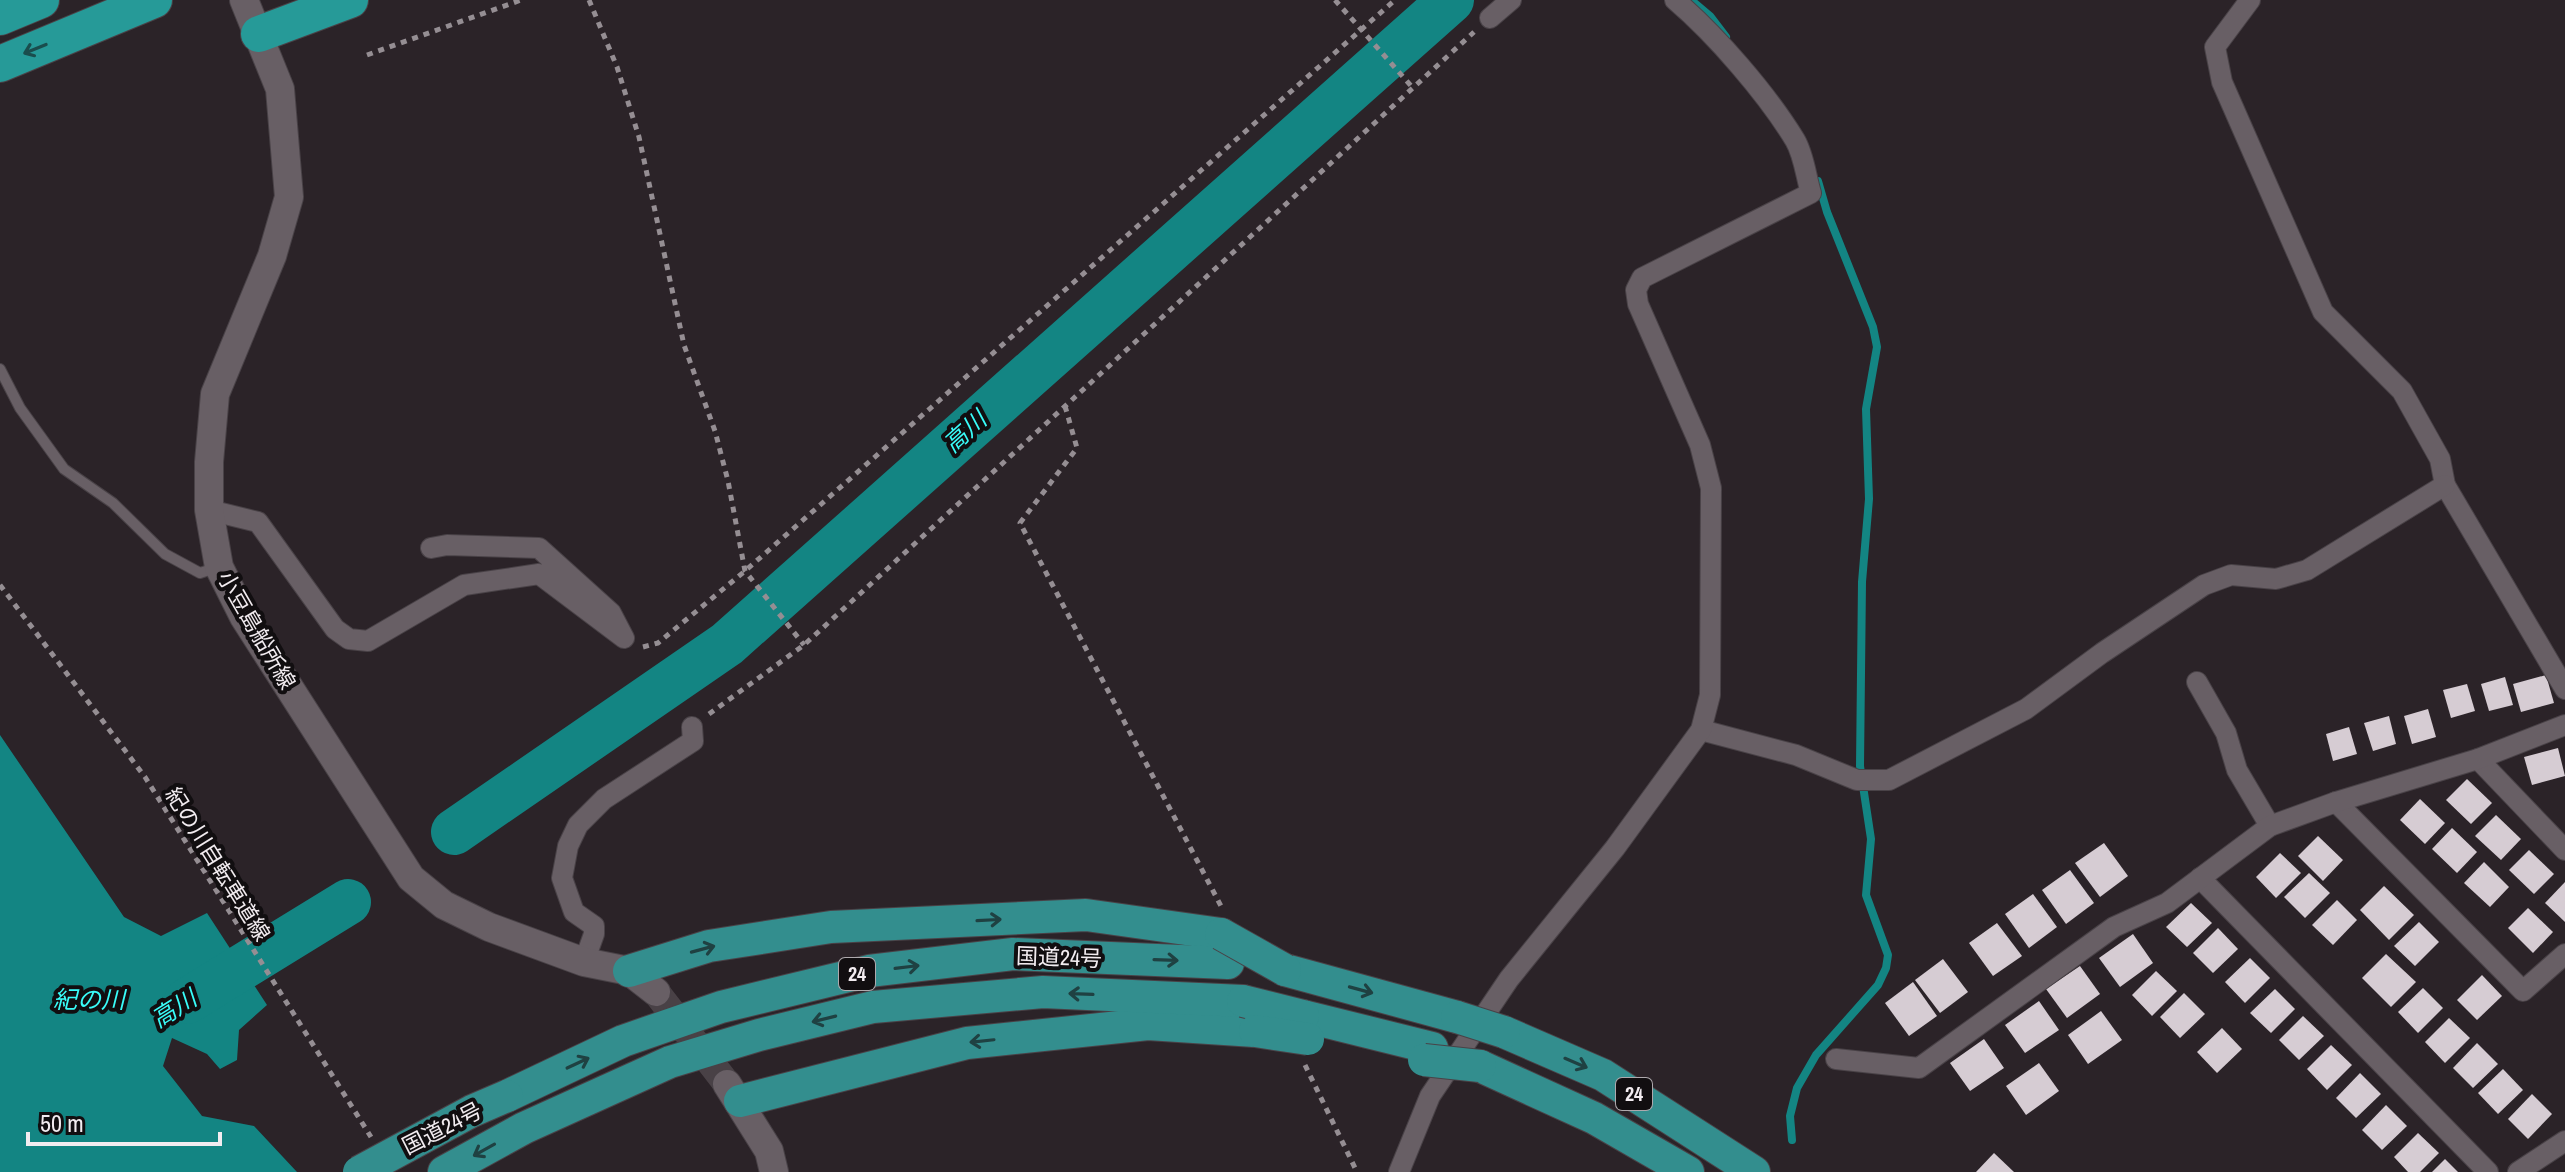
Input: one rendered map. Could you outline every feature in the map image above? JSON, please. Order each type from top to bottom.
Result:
[{"type":"highway","points":[[0,17],[41,0]]},
{"type":"highway","points":[[0,64],[154,0]]},
{"type":"highway","points":[[259,34],[350,0]]},
{"type":"highway","name":"24","points":[[629,971],[709,946],[831,927],[1086,915],[1226,938]]},
{"type":"highway","name":"国道24号","points":[[368,1159],[623,1041],[707,1012],[869,971],[1013,954],[1226,938],[1285,970],[1504,1032],[1603,1075],[1754,1172]]},
{"type":"highway","name":"国道24号","points":[[444,1172],[524,1128],[670,1062],[759,1035],[873,1007],[1043,992],[1243,1001],[1304,1036]]},
{"type":"highway","name":"24","points":[[734,1092],[967,1043],[1148,1024],[1255,1031],[1428,1054],[1480,1066],[1594,1118],[1688,1172]]},
{"type":"main road","name":"小豆島船所線","points":[[244,0],[280,89],[289,197],[272,256],[215,394],[209,462],[209,510],[219,567],[244,617],[411,878],[444,905],[489,927],[584,962],[629,971],[656,992]]},
{"type":"main road","points":[[734,1092],[769,1151],[774,1172]]},
{"type":"street","points":[[1490,18],[1511,0]]},
{"type":"street","points":[[1399,1172],[1430,1096],[1509,979],[1615,848],[1701,730],[1710,695],[1711,488],[1700,445],[1638,304],[1636,290],[1642,278],[1811,193],[1797,142],[1754,85],[1694,16],[1675,0]]},
{"type":"street","points":[[2250,0],[2215,47],[2222,82],[2323,312],[2402,391],[2440,459],[2445,485],[2565,689]]},
{"type":"street","points":[[1701,730],[1796,755],[1861,780],[1889,780],[2026,709],[2102,653],[2204,585],[2231,575],[2276,579],[2307,570],[2445,485]]},
{"type":"street","points":[[209,510],[258,522],[335,629],[349,639],[368,641],[464,585],[539,574],[624,638]]},
{"type":"street","points":[[431,548],[447,545],[539,548],[611,613],[624,638]]},
{"type":"street","points":[[2197,682],[2226,733],[2237,770],[2270,826]]},
{"type":"street","points":[[1836,1059],[1919,1068],[2114,927],[2167,903],[2270,826],[2336,802],[2478,759],[2565,725]]},
{"type":"street","points":[[584,962],[594,926],[574,912],[562,878],[568,846],[578,825],[604,799],[693,741],[692,727]]},
{"type":"street","points":[[2478,759],[2565,850]]},
{"type":"street","points":[[2336,802],[2523,991],[2565,954]]},
{"type":"street","points":[[2200,878],[2488,1172]]},
{"type":"street","points":[[2518,1172],[2565,1141]]},
{"type":"lane","points":[[0,369],[20,408],[64,469],[113,503],[165,554],[200,573],[219,567]]},
{"type":"path","points":[[367,55],[521,0]]},
{"type":"path","points":[[589,0],[617,67],[639,137],[684,345],[715,431],[745,571],[804,645]]},
{"type":"path","points":[[1335,0],[1411,86]]},
{"type":"path","points":[[624,638],[643,647],[658,643],[745,571],[1363,32],[1395,0]]},
{"type":"path","points":[[692,727],[804,645],[1411,86],[1490,18]]},
{"type":"path","points":[[1065,406],[1077,448],[1020,523],[1226,938]]},
{"type":"path","name":"紀の川自転車道線","points":[[0,585],[145,777],[309,1038],[368,1159]]},
{"type":"path","points":[[1304,1036],[1357,1172]]},
{"type":"water","name":"紀の川","points":[[0,735],[124,917],[161,936],[207,913],[267,1005],[239,1030],[237,1060],[220,1069],[207,1054],[172,1038],[163,1066],[202,1116],[254,1126],[297,1172],[0,1172]]},
{"type":"building","points":[[2546,675],[2554,703],[2521,712],[2513,684]]},
{"type":"building","points":[[2505,677],[2513,705],[2489,711],[2481,684]]},
{"type":"building","points":[[2467,684],[2475,711],[2451,718],[2443,690]]},
{"type":"building","points":[[2428,709],[2436,737],[2412,744],[2404,716]]},
{"type":"building","points":[[2389,716],[2396,744],[2373,751],[2364,723]]},
{"type":"building","points":[[2349,727],[2357,754],[2333,761],[2326,734]]},
{"type":"building","points":[[2558,748],[2565,776],[2532,785],[2524,757]]},
{"type":"building","points":[[2467,779],[2492,803],[2471,824],[2446,800]]},
{"type":"building","points":[[2420,799],[2445,823],[2425,844],[2400,820]]},
{"type":"building","points":[[2496,815],[2521,839],[2501,860],[2475,836]]},
{"type":"building","points":[[2452,828],[2477,852],[2457,873],[2432,849]]},
{"type":"building","points":[[2318,836],[2343,860],[2323,881],[2298,856]]},
{"type":"building","points":[[2104,843],[2128,876],[2100,897],[2075,863]]},
{"type":"building","points":[[2529,850],[2554,874],[2534,894],[2509,870]]},
{"type":"building","points":[[2280,853],[2301,873],[2276,898],[2256,877]]},
{"type":"building","points":[[2484,862],[2509,887],[2490,907],[2464,883]]},
{"type":"building","points":[[2070,870],[2094,903],[2066,924],[2042,890]]},
{"type":"building","points":[[2309,873],[2330,893],[2305,918],[2284,897]]},
{"type":"building","points":[[2565,882],[2565,922],[2545,903]]},
{"type":"building","points":[[2384,886],[2414,915],[2389,940],[2360,910]]},
{"type":"building","points":[[2033,894],[2057,927],[2029,948],[2005,914]]},
{"type":"building","points":[[2337,900],[2357,920],[2333,945],[2312,925]]},
{"type":"building","points":[[2191,903],[2212,923],[2187,947],[2166,927]]},
{"type":"building","points":[[2528,908],[2553,932],[2533,953],[2508,928]]},
{"type":"building","points":[[2419,922],[2439,942],[2415,966],[2394,946]]},
{"type":"building","points":[[1997,923],[2022,956],[1993,976],[1969,943]]},
{"type":"building","points":[[2218,928],[2238,949],[2213,973],[2193,953]]},
{"type":"building","points":[[2133,934],[2153,963],[2120,987],[2099,958]]},
{"type":"building","points":[[2386,954],[2416,982],[2391,1007],[2362,978]]},
{"type":"building","points":[[2250,958],[2270,978],[2245,1003],[2225,982]]},
{"type":"building","points":[[1943,959],[1968,992],[1940,1013],[1915,980]]},
{"type":"building","points":[[2080,966],[2100,994],[2067,1018],[2046,989]]},
{"type":"building","points":[[2156,971],[2177,991],[2152,1016],[2132,995]]},
{"type":"building","points":[[2482,975],[2502,996],[2477,1020],[2457,1000]]},
{"type":"building","points":[[1913,982],[1937,1016],[1909,1036],[1885,1003]]},
{"type":"building","points":[[2423,988],[2443,1008],[2418,1033],[2398,1012]]},
{"type":"building","points":[[2275,989],[2295,1009],[2271,1033],[2250,1013]]},
{"type":"building","points":[[2184,993],[2205,1014],[2180,1038],[2160,1017]]},
{"type":"building","points":[[2039,1001],[2059,1030],[2025,1053],[2005,1025]]},
{"type":"building","points":[[2101,1011],[2122,1040],[2088,1064],[2068,1035]]},
{"type":"building","points":[[2303,1016],[2324,1036],[2299,1060],[2279,1040]]},
{"type":"building","points":[[2449,1018],[2470,1038],[2445,1063],[2425,1042]]},
{"type":"building","points":[[2222,1028],[2242,1049],[2217,1073],[2197,1052]]},
{"type":"building","points":[[1984,1039],[2004,1068],[1970,1091],[1950,1063]]},
{"type":"building","points":[[2477,1043],[2498,1064],[2473,1088],[2453,1068]]},
{"type":"building","points":[[2331,1045],[2352,1065],[2327,1090],[2307,1069]]},
{"type":"building","points":[[2039,1063],[2059,1091],[2026,1115],[2006,1086]]},
{"type":"building","points":[[2503,1069],[2523,1090],[2498,1114],[2478,1093]]},
{"type":"building","points":[[2360,1073],[2381,1094],[2356,1118],[2336,1098]]},
{"type":"building","points":[[2532,1094],[2552,1114],[2528,1139],[2508,1119]]},
{"type":"building","points":[[2386,1105],[2407,1126],[2382,1150],[2362,1130]]},
{"type":"building","points":[[2418,1133],[2439,1153],[2420,1172],[2408,1172],[2394,1157]]},
{"type":"building","points":[[1994,1153],[2014,1172],[1976,1172]]},
{"type":"building","points":[[2445,1159],[2458,1172],[2432,1172]]},
{"type":"waterway","name":"高川","points":[[454,832],[727,644],[1451,0]]},
{"type":"waterway","points":[[1691,0],[1710,16],[1726,37]]},
{"type":"waterway","points":[[1792,1140],[1790,1116],[1797,1088],[1816,1055],[1878,985],[1888,955],[1866,895],[1871,839],[1860,766],[1862,582],[1869,499],[1866,409],[1877,347],[1873,327],[1827,212],[1818,181]]},
{"type":"waterway","name":"高川","points":[[187,1001],[348,902]]},
{"type":"tunnel","points":[[656,992],[727,1084]]}]
